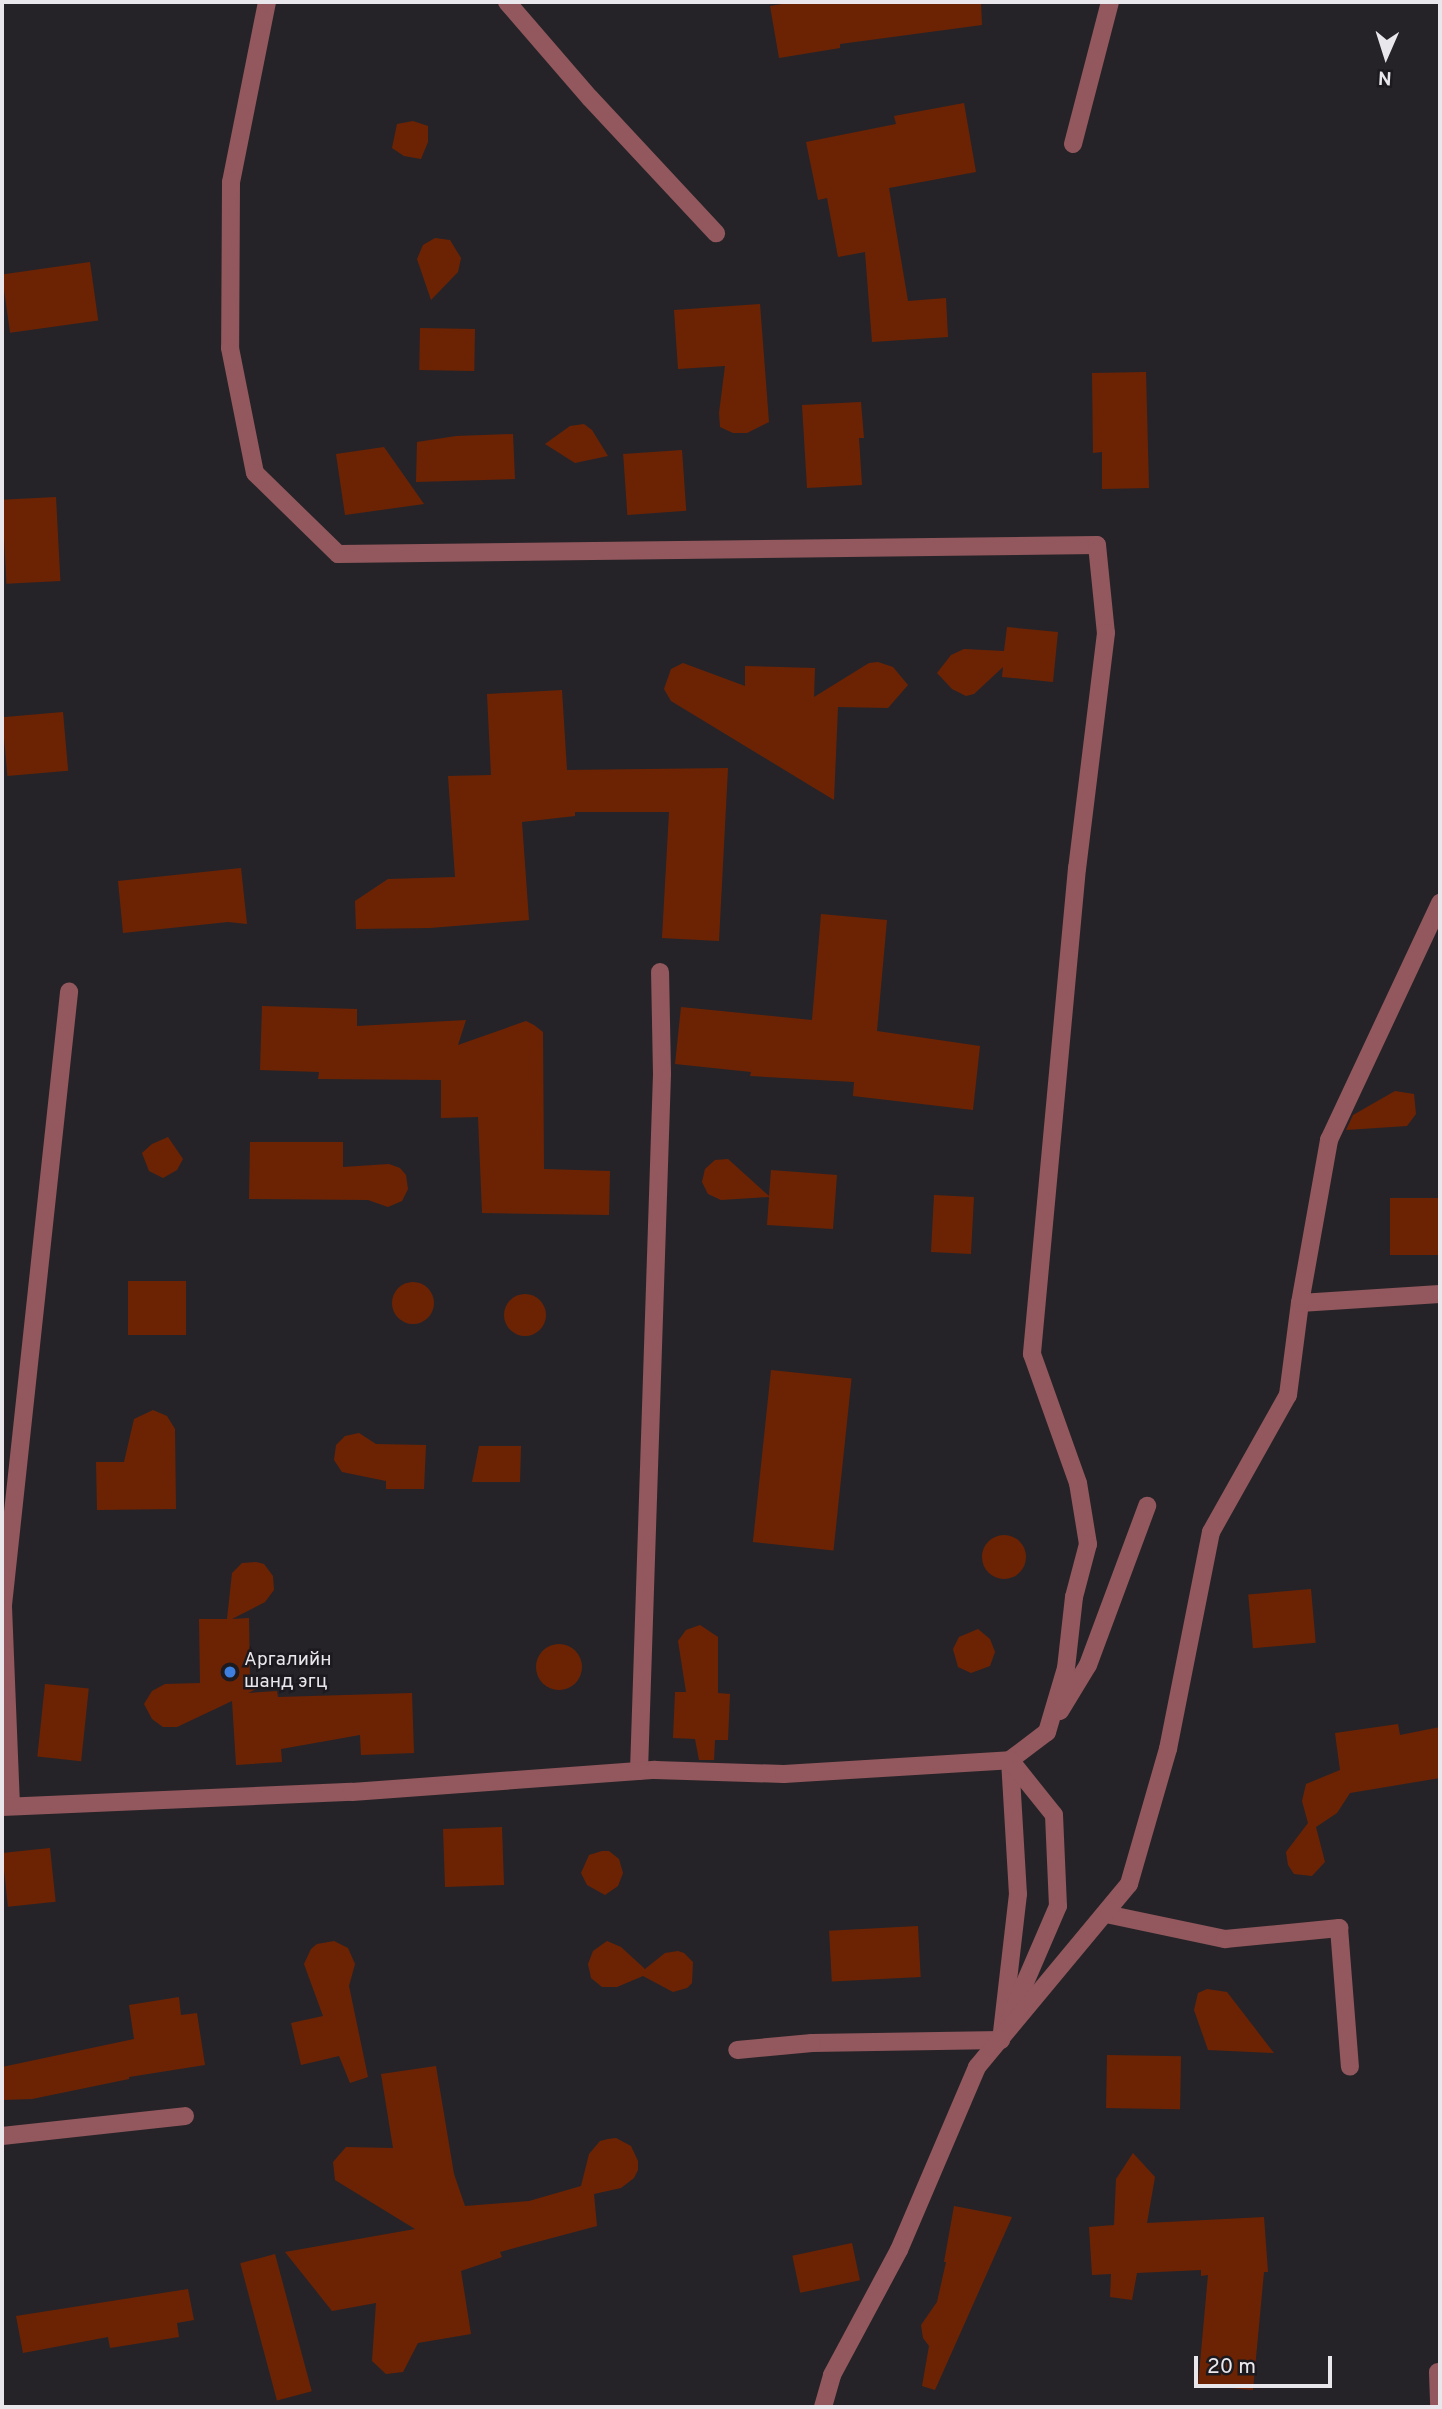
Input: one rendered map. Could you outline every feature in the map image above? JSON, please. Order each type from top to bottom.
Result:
[{"type":"street","points":[[267,2],[231,182],[230,348],[255,473],[338,554],[1097,545],[1106,633],[1076,882],[1032,1353],[1078,1483],[1088,1544],[1074,1597],[1066,1668],[1047,1732]]},
{"type":"street","points":[[507,2],[590,98],[716,233]]},
{"type":"street","points":[[1073,144],[1110,2]]},
{"type":"street","points":[[823,2407],[832,2375],[899,2250],[977,2067],[1129,1884],[1168,1749],[1211,1532],[1287,1395],[1328,1140],[1440,904]]},
{"type":"street","points":[[639,1771],[661,1088],[660,972]]},
{"type":"street","points":[[69,992],[3,1605],[6,1807],[352,1792],[639,1771],[784,1774],[1010,1760],[1047,1732],[1088,1665],[1147,1506]]},
{"type":"street","points":[[1300,1303],[1440,1294]]},
{"type":"street","points":[[1001,2040],[1058,1906],[1054,1815],[1010,1760]]},
{"type":"street","points":[[1001,2040],[1018,1894],[1010,1760]]},
{"type":"street","points":[[1106,1914],[1225,1939],[1339,1928],[1350,2067]]},
{"type":"street","points":[[737,2050],[811,2043],[1001,2040]]},
{"type":"street","points":[[2,2136],[185,2116]]},
{"type":"street","points":[[1438,2372],[1439,2407]]},
{"type":"building","points":[[794,2],[981,2],[982,25],[840,44],[840,48],[779,58],[770,6]]},
{"type":"building","points":[[964,103],[976,172],[889,188],[908,301],[946,298],[948,337],[872,342],[865,252],[838,257],[827,198],[818,200],[806,142],[896,124],[894,116]]},
{"type":"building","points":[[413,121],[428,126],[428,142],[421,159],[404,156],[392,148],[397,124]]},
{"type":"building","points":[[435,238],[450,240],[461,258],[458,272],[431,300],[417,259],[423,245]]},
{"type":"building","points":[[90,262],[98,320],[10,333],[2,274]]},
{"type":"building","points":[[760,304],[769,422],[747,433],[733,433],[720,427],[719,413],[725,366],[678,369],[674,310]]},
{"type":"building","points":[[420,328],[475,329],[474,371],[419,370]]},
{"type":"building","points":[[1146,372],[1149,488],[1102,489],[1102,452],[1093,453],[1092,373]]},
{"type":"building","points":[[861,402],[864,438],[859,438],[862,485],[807,488],[802,405]]},
{"type":"building","points":[[584,424],[592,430],[608,456],[575,463],[545,444],[570,426]]},
{"type":"building","points":[[513,434],[515,479],[416,482],[417,442],[456,436]]},
{"type":"building","points":[[384,447],[424,504],[345,515],[336,454]]},
{"type":"building","points":[[682,450],[686,511],[627,515],[623,454]]},
{"type":"building","points":[[56,497],[60,581],[6,584],[2,500]]},
{"type":"building","points":[[1007,627],[1058,632],[1053,682],[1002,677],[1003,667],[974,694],[966,696],[952,689],[937,673],[951,655],[964,649],[1004,651]]},
{"type":"building","points":[[878,662],[893,667],[908,685],[888,708],[838,707],[834,800],[671,701],[664,689],[671,669],[683,663],[745,686],[745,666],[815,668],[814,697],[869,663]]},
{"type":"building","points":[[562,690],[567,770],[728,768],[719,941],[662,938],[669,812],[575,812],[575,816],[522,822],[529,920],[430,928],[356,929],[355,901],[388,879],[455,877],[448,776],[491,775],[487,694]]},
{"type":"building","points":[[63,712],[68,771],[7,776],[2,717]]},
{"type":"building","points":[[241,868],[247,924],[228,922],[123,933],[118,881]]},
{"type":"building","points":[[821,914],[887,920],[877,1031],[980,1046],[973,1110],[853,1096],[854,1082],[750,1076],[751,1072],[675,1064],[681,1007],[812,1020]]},
{"type":"building","points":[[262,1006],[357,1009],[357,1026],[466,1020],[458,1045],[526,1021],[534,1025],[543,1032],[544,1169],[610,1171],[609,1215],[482,1213],[478,1117],[441,1118],[441,1080],[318,1079],[319,1072],[260,1070]]},
{"type":"building","points":[[1395,1091],[1414,1094],[1416,1114],[1407,1126],[1346,1130],[1353,1115]]},
{"type":"building","points":[[168,1137],[183,1159],[177,1170],[163,1178],[149,1171],[142,1153],[152,1144]]},
{"type":"building","points":[[250,1142],[343,1142],[343,1167],[389,1164],[400,1168],[406,1175],[408,1189],[402,1201],[388,1207],[368,1200],[249,1199]]},
{"type":"building","points":[[728,1159],[769,1196],[771,1170],[837,1175],[833,1229],[767,1225],[769,1197],[721,1200],[708,1194],[702,1182],[705,1169],[715,1160]]},
{"type":"building","points":[[934,1195],[974,1197],[971,1254],[931,1252]]},
{"type":"building","points":[[1390,1198],[1440,1198],[1440,1255],[1390,1255]]},
{"type":"building","points":[[128,1281],[186,1281],[186,1335],[128,1335]]},
{"type":"building","points":[[413,1282],[428,1288],[434,1303],[428,1318],[413,1324],[398,1318],[392,1303],[398,1288]]},
{"type":"building","points":[[525,1294],[540,1300],[546,1315],[540,1330],[525,1336],[510,1330],[504,1315],[510,1300]]},
{"type":"building","points":[[771,1370],[852,1378],[833,1551],[753,1542]]},
{"type":"building","points":[[153,1410],[167,1416],[175,1429],[176,1509],[97,1510],[96,1462],[124,1462],[134,1419]]},
{"type":"building","points":[[359,1433],[376,1444],[426,1445],[424,1489],[386,1489],[386,1481],[342,1472],[334,1460],[336,1445],[345,1436]]},
{"type":"building","points":[[479,1446],[521,1446],[520,1482],[472,1482]]},
{"type":"building","points":[[1004,1535],[1013,1536],[1020,1541],[1025,1548],[1025,1566],[1020,1573],[1013,1578],[1004,1579],[995,1578],[988,1573],[983,1566],[982,1557],[983,1548],[988,1541],[995,1536]]},
{"type":"building","points":[[242,1563],[264,1564],[273,1576],[274,1590],[265,1602],[232,1619],[249,1618],[250,1680],[276,1680],[248,1693],[277,1691],[278,1697],[412,1693],[414,1753],[361,1755],[360,1735],[281,1749],[282,1762],[236,1765],[232,1701],[177,1727],[163,1727],[152,1719],[144,1704],[152,1691],[165,1684],[200,1683],[199,1619],[227,1619],[232,1573]]},
{"type":"building","points":[[1311,1589],[1316,1643],[1253,1648],[1248,1594]]},
{"type":"building","points":[[700,1625],[718,1637],[718,1693],[730,1694],[728,1740],[715,1740],[714,1760],[699,1760],[695,1739],[673,1738],[675,1692],[686,1692],[678,1641],[686,1630]]},
{"type":"building","points":[[978,1629],[990,1639],[995,1652],[990,1666],[971,1673],[958,1667],[953,1649],[959,1637]]},
{"type":"building","points":[[559,1644],[575,1651],[582,1667],[575,1683],[559,1690],[543,1683],[536,1667],[543,1651]]},
{"type":"building","points":[[45,1684],[89,1689],[81,1761],[37,1757]]},
{"type":"building","points":[[1398,1724],[1400,1735],[1440,1727],[1440,1778],[1350,1793],[1337,1813],[1316,1827],[1325,1862],[1312,1876],[1294,1874],[1288,1865],[1286,1852],[1308,1823],[1302,1801],[1306,1784],[1340,1770],[1335,1733]]},
{"type":"building","points":[[502,1827],[504,1885],[445,1887],[443,1829]]},
{"type":"building","points":[[50,1848],[56,1902],[8,1907],[2,1853]]},
{"type":"building","points":[[609,1851],[619,1859],[623,1873],[618,1886],[605,1895],[587,1885],[581,1873],[589,1855]]},
{"type":"building","points":[[918,1926],[921,1977],[832,1982],[829,1931]]},
{"type":"building","points":[[334,1941],[348,1948],[355,1964],[349,1986],[368,2077],[350,2083],[339,2056],[301,2065],[291,2023],[323,2016],[304,1964],[311,1949],[317,1944]]},
{"type":"building","points":[[607,1941],[621,1947],[645,1969],[665,1953],[684,1953],[693,1962],[692,1983],[687,1988],[673,1992],[643,1976],[617,1987],[602,1987],[591,1978],[588,1964],[593,1951]]},
{"type":"building","points":[[1207,1989],[1227,1992],[1274,2053],[1208,2050],[1194,2010],[1198,1993]]},
{"type":"building","points":[[179,1997],[181,2015],[197,2013],[205,2065],[129,2077],[32,2099],[2,2100],[2,2067],[134,2039],[129,2005]]},
{"type":"building","points":[[1107,2055],[1181,2056],[1180,2109],[1106,2108]]},
{"type":"building","points":[[436,2066],[454,2174],[465,2206],[529,2201],[581,2186],[589,2154],[600,2141],[608,2139],[616,2138],[631,2146],[638,2161],[638,2170],[634,2178],[621,2188],[594,2194],[597,2226],[500,2252],[502,2257],[461,2271],[471,2334],[418,2343],[403,2372],[386,2374],[372,2361],[376,2303],[332,2311],[285,2252],[415,2229],[335,2180],[333,2162],[346,2147],[393,2148],[381,2074]]},
{"type":"building","points":[[1133,2153],[1155,2177],[1147,2223],[1264,2217],[1268,2272],[1264,2272],[1253,2390],[1198,2385],[1208,2275],[1201,2276],[1201,2270],[1137,2273],[1132,2300],[1110,2297],[1111,2274],[1092,2275],[1089,2227],[1114,2225],[1116,2179]]},
{"type":"building","points":[[954,2206],[1012,2217],[935,2390],[922,2386],[929,2346],[923,2338],[921,2325],[937,2302]]},
{"type":"building","points":[[852,2243],[860,2280],[800,2293],[792,2256]]},
{"type":"building","points":[[275,2254],[312,2391],[277,2400],[240,2263]]},
{"type":"building","points":[[188,2289],[194,2320],[177,2323],[179,2337],[110,2348],[108,2337],[23,2353],[16,2316]]},
{"type":"place","name":"Аргалийн шанд эгц","points":[[230,1672]]}]
